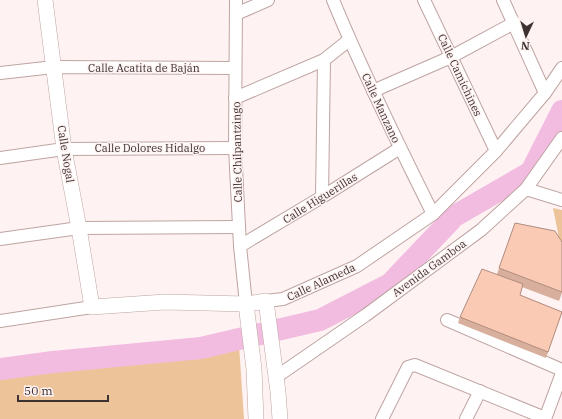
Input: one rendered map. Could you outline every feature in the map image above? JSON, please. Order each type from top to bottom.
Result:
[{"type":"street","name":"Calle Nogal","points":[[45,0],[64,149],[92,306]]},
{"type":"street","name":"Calle Chilpantzingo","points":[[236,0],[235,148],[240,246],[246,304]]},
{"type":"street","points":[[236,14],[268,0]]},
{"type":"street","name":"Calle Manzano","points":[[333,0],[349,40],[432,214]]},
{"type":"street","name":"Calle Camichines","points":[[424,0],[496,151]]},
{"type":"street","points":[[503,0],[546,93]]},
{"type":"street","points":[[373,91],[451,57],[514,23]]},
{"type":"street","points":[[235,98],[324,60],[349,40]]},
{"type":"street","points":[[322,197],[324,60]]},
{"type":"street","name":"Calle Acatita de Baján","points":[[0,73],[54,67],[235,68]]},
{"type":"street","name":"Calle Alameda","points":[[0,321],[92,306],[165,302],[246,304],[283,300],[357,266],[432,214],[496,151],[546,93],[562,68]]},
{"type":"street","name":"Avenida Gamboa","points":[[276,377],[366,315],[481,230],[526,189],[562,138]]},
{"type":"street","name":"Calle Dolores Hidalgo","points":[[0,158],[64,149],[235,148]]},
{"type":"street","name":"Calle Higuerillas","points":[[240,246],[400,148]]},
{"type":"street","points":[[526,189],[562,200]]},
{"type":"street","points":[[0,239],[79,228],[239,227]]},
{"type":"street","points":[[266,301],[280,419]]},
{"type":"street","points":[[246,304],[254,369],[256,419]]},
{"type":"street","points":[[382,419],[408,367],[411,365],[415,365],[545,418],[562,371],[447,320]]},
{"type":"street","points":[[466,419],[480,391]]},
{"type":"shaded area","points":[[553,208],[562,210],[562,253]]},
{"type":"shaded area","points":[[239,345],[244,419],[0,419],[0,369],[180,354]]},
{"type":"building","points":[[515,223],[555,231],[562,242],[562,292],[499,268]]},
{"type":"building","points":[[482,269],[523,284],[520,295],[562,312],[548,352],[460,317]]},
{"type":"waterway","points":[[0,369],[53,362],[201,348],[320,320],[390,284],[453,217],[531,172],[562,111]]}]
